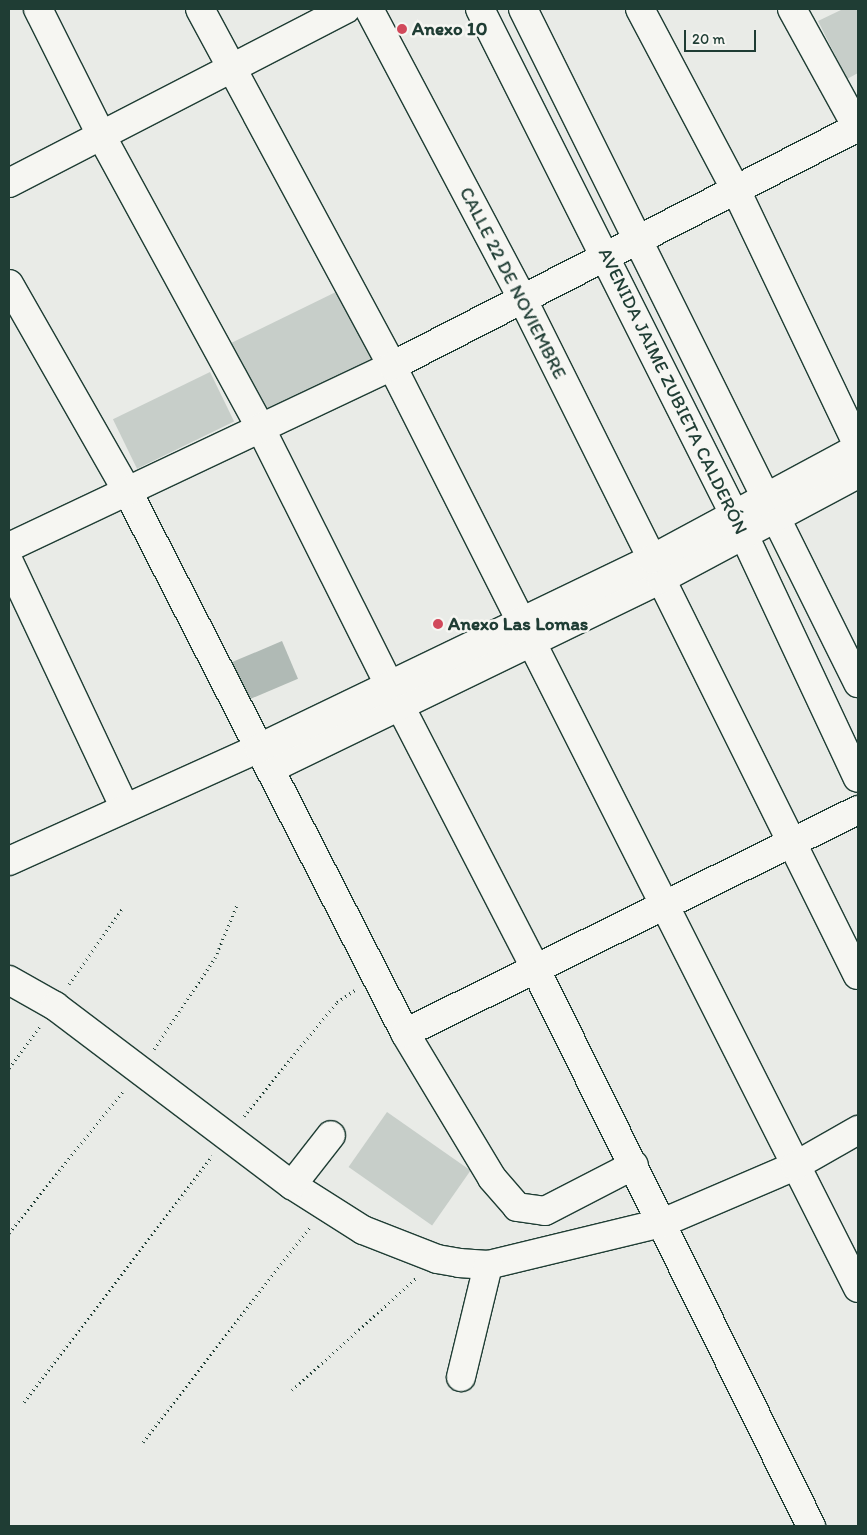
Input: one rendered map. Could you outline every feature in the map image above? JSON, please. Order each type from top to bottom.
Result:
[{"type":"street","points":[[38,9],[102,136],[260,427],[394,695],[634,1165],[811,1526]]},
{"type":"street","points":[[200,9],[231,70],[392,366],[525,631],[666,902],[795,1166],[858,1288]]},
{"type":"street","points":[[9,183],[346,9]]},
{"type":"street","name":"CALLE 22 DE NOVIEMBRE","points":[[369,9],[522,298],[858,975]]},
{"type":"street","name":"AVENIDA JAIME ZUBIETA CALDERÓN","points":[[480,9],[605,254],[739,526],[858,778]]},
{"type":"street","name":"AVENIDA JAIME ZUBIETA CALDERÓN","points":[[523,9],[639,238],[858,683]]},
{"type":"street","points":[[10,855],[125,808],[264,758],[656,569],[739,526],[858,447],[736,190],[640,9]]},
{"type":"street","points":[[9,548],[129,494],[260,427],[392,366],[605,254],[858,128],[800,11]]},
{"type":"street","points":[[9,284],[129,494],[405,1033],[492,1178],[517,1208],[545,1211],[634,1165]]},
{"type":"street","points":[[771,506],[858,474]]},
{"type":"street","points":[[9,562],[125,808]]},
{"type":"street","points":[[405,1033],[666,902],[858,810]]},
{"type":"street","points":[[9,980],[54,1006],[292,1185],[363,1230],[437,1259],[488,1265],[662,1223],[795,1166],[858,1130]]},
{"type":"street","points":[[292,1185],[331,1135]]},
{"type":"street","points":[[460,1377],[488,1265]]},
{"type":"path","points":[[24,1402],[228,1135],[337,1002],[375,974]]},
{"type":"path","points":[[143,1442],[325,1206]]},
{"type":"path","points":[[292,1390],[437,1259]]},
{"type":"shaded area","points":[[843,9],[858,9],[858,73],[847,79],[818,21]]},
{"type":"shaded area","points":[[342,289],[376,358],[261,414],[227,345]]},
{"type":"shaded area","points":[[210,372],[234,421],[137,469],[113,419]]},
{"type":"shaded area","points":[[387,1112],[471,1171],[432,1225],[349,1167]]},
{"type":"building","points":[[282,641],[298,679],[248,700],[232,662]]},
{"type":"place","name":"Anexo 10","points":[[402,29]]},
{"type":"place","name":"Anexo Las Lomas","points":[[438,624]]}]
